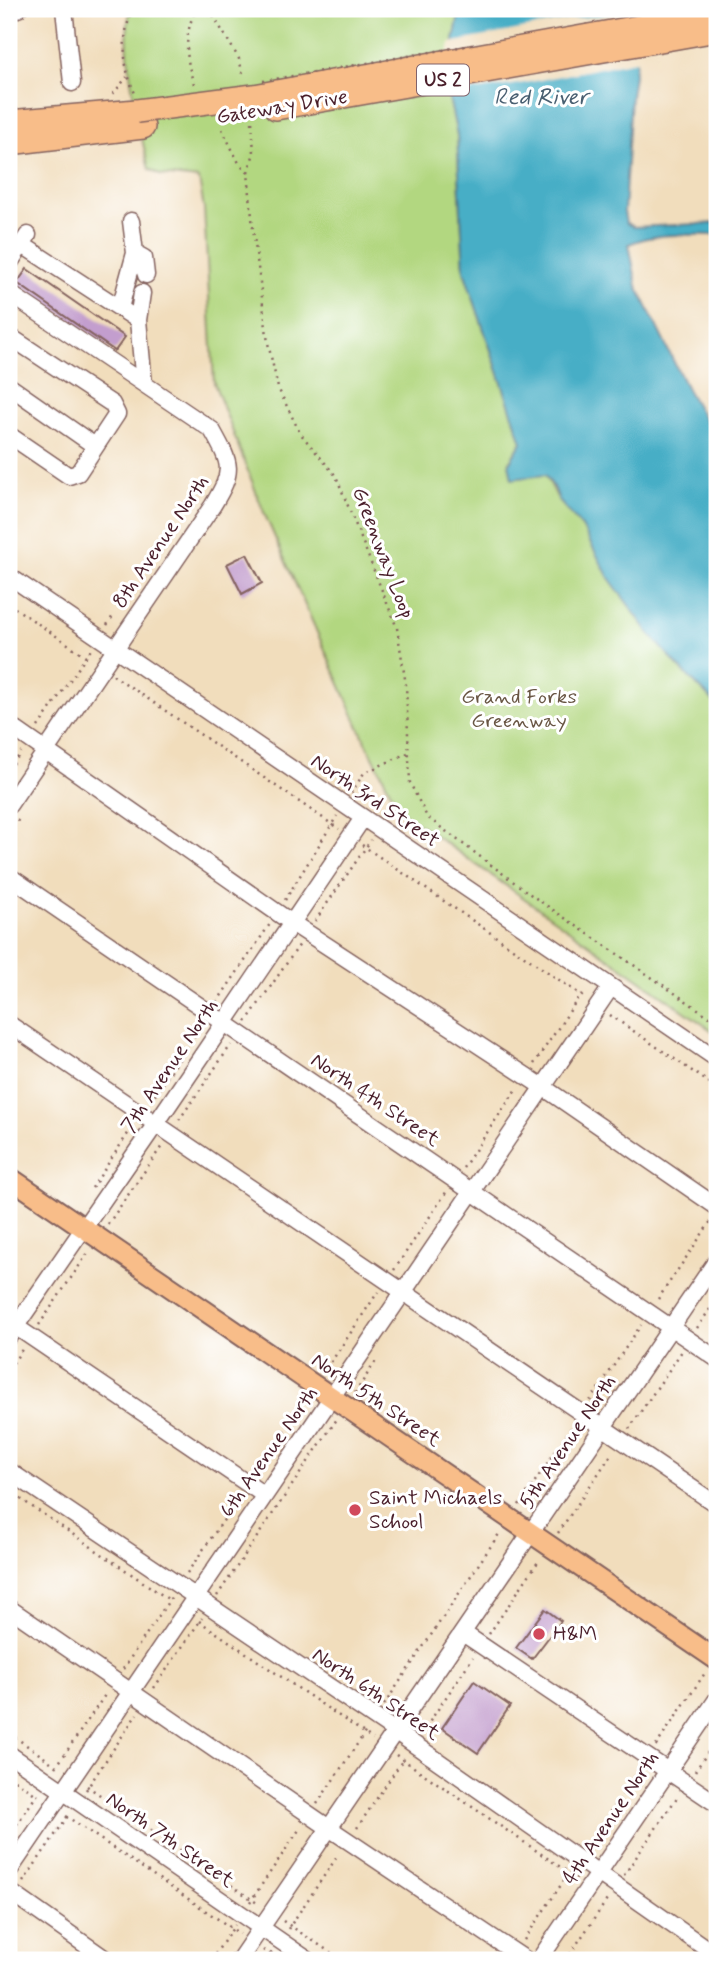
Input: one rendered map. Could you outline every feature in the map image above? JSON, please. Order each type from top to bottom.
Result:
[{"type":"highway","name":"US 2","points":[[554,52],[717,13]]},
{"type":"highway","name":"US 2","points":[[554,52],[717,30]]},
{"type":"highway","name":"Gateway Drive","points":[[9,122],[139,112],[336,91],[554,52]]},
{"type":"highway","name":"Gateway Drive","points":[[9,143],[139,112]]},
{"type":"main road","name":"North 5th Street","points":[[9,1177],[716,1660]]},
{"type":"street","points":[[9,10],[18,9]]},
{"type":"street","points":[[64,9],[72,83]]},
{"type":"street","points":[[120,308],[135,253],[131,221]]},
{"type":"street","points":[[9,264],[24,239],[138,320]]},
{"type":"street","points":[[135,253],[144,258],[146,275]]},
{"type":"street","name":"8th Avenue North","points":[[9,293],[212,430],[226,454],[229,478],[9,804]]},
{"type":"street","points":[[142,293],[138,320],[144,384]]},
{"type":"street","points":[[9,336],[112,404],[117,414],[78,473],[69,476],[9,435]]},
{"type":"street","points":[[9,386],[95,446]]},
{"type":"street","name":"North 3rd Street","points":[[9,576],[717,1059]]},
{"type":"street","points":[[9,725],[277,913],[543,1087],[717,1207]]},
{"type":"street","name":"7th Avenue North","points":[[11,1328],[91,1233],[155,1125],[363,818]]},
{"type":"street","name":"North 4th Street","points":[[9,876],[717,1359]]},
{"type":"street","name":"6th Avenue North","points":[[9,1871],[264,1495],[339,1401],[403,1292],[611,987]]},
{"type":"street","points":[[9,1024],[717,1505]]},
{"type":"street","name":"5th Avenue North","points":[[239,1960],[717,1260]]},
{"type":"street","points":[[11,1328],[31,1337],[264,1495]]},
{"type":"street","name":"North 6th Street","points":[[9,1471],[394,1731],[612,1893],[717,1956]]},
{"type":"street","points":[[9,1608],[309,1815],[520,1956]]},
{"type":"street","points":[[463,1633],[717,1804]]},
{"type":"street","name":"4th Avenue North","points":[[539,1960],[717,1699]]},
{"type":"street","name":"North 7th Street","points":[[9,1754],[78,1801],[256,1936],[275,1948],[308,1960]]},
{"type":"street","points":[[12,1893],[107,1960]]},
{"type":"path","points":[[134,9],[125,28],[125,51],[127,77],[139,112]]},
{"type":"path","points":[[194,84],[187,53],[188,35],[196,9]]},
{"type":"path","name":"Greenway Loop","points":[[212,9],[212,15],[239,59],[253,99],[254,153],[248,172],[268,343],[278,388],[300,433],[336,476],[397,628],[406,685],[410,783],[427,817],[534,897],[717,1022]]},
{"type":"path","points":[[253,99],[477,44]]},
{"type":"path","name":"Greenway Loop","points":[[222,129],[239,163],[248,172]]},
{"type":"path","points":[[9,770],[113,616]]},
{"type":"path","points":[[86,1196],[277,913],[364,773],[410,752]]},
{"type":"path","points":[[9,1369],[31,1337],[91,1233],[169,1135],[393,808]]},
{"type":"path","points":[[9,1836],[581,994]]},
{"type":"path","points":[[211,1960],[717,1212]]},
{"type":"path","points":[[267,1960],[717,1299]]},
{"type":"path","points":[[12,1893],[68,1816],[210,1606],[339,1401],[381,1354]]},
{"type":"path","points":[[9,1491],[403,1760],[574,1866],[612,1893]]},
{"type":"path","points":[[520,1956],[574,1866],[716,1660]]},
{"type":"path","points":[[9,1733],[342,1960]]},
{"type":"path","points":[[566,1960],[717,1739]]},
{"type":"path","points":[[9,1776],[53,1807],[237,1922],[275,1948],[278,1960]]},
{"type":"green space","name":"Grand Forks Greenway","points":[[131,9],[460,9],[446,84],[457,135],[464,271],[522,442],[509,462],[512,478],[545,474],[559,501],[582,527],[677,665],[717,705],[717,1034],[400,811],[363,736],[265,515],[214,383],[204,209],[199,179],[160,175],[149,169],[129,65],[127,43]]},
{"type":"water","name":"Red River","points":[[460,9],[640,9],[631,96],[624,212],[626,223],[634,227],[717,223],[717,235],[661,236],[629,244],[637,286],[687,389],[717,441],[717,705],[649,633],[609,578],[582,527],[559,501],[555,489],[545,475],[512,479],[509,463],[522,442],[464,271],[457,135],[446,84]]},
{"type":"pier","points":[[643,10],[640,60],[525,83],[445,95],[442,84],[450,43],[572,19]]},
{"type":"building","points":[[27,269],[125,337],[115,351],[17,283]]},
{"type":"building","points":[[247,554],[262,583],[242,594],[227,564]]},
{"type":"building","name":"H&M","points":[[545,1609],[561,1621],[532,1659],[516,1648]]},
{"type":"building","points":[[474,1681],[510,1706],[478,1753],[442,1728]]},
{"type":"place","name":"Saint Michaels School","points":[[355,1510]]},
{"type":"place","name":"H&M","points":[[539,1634]]}]
